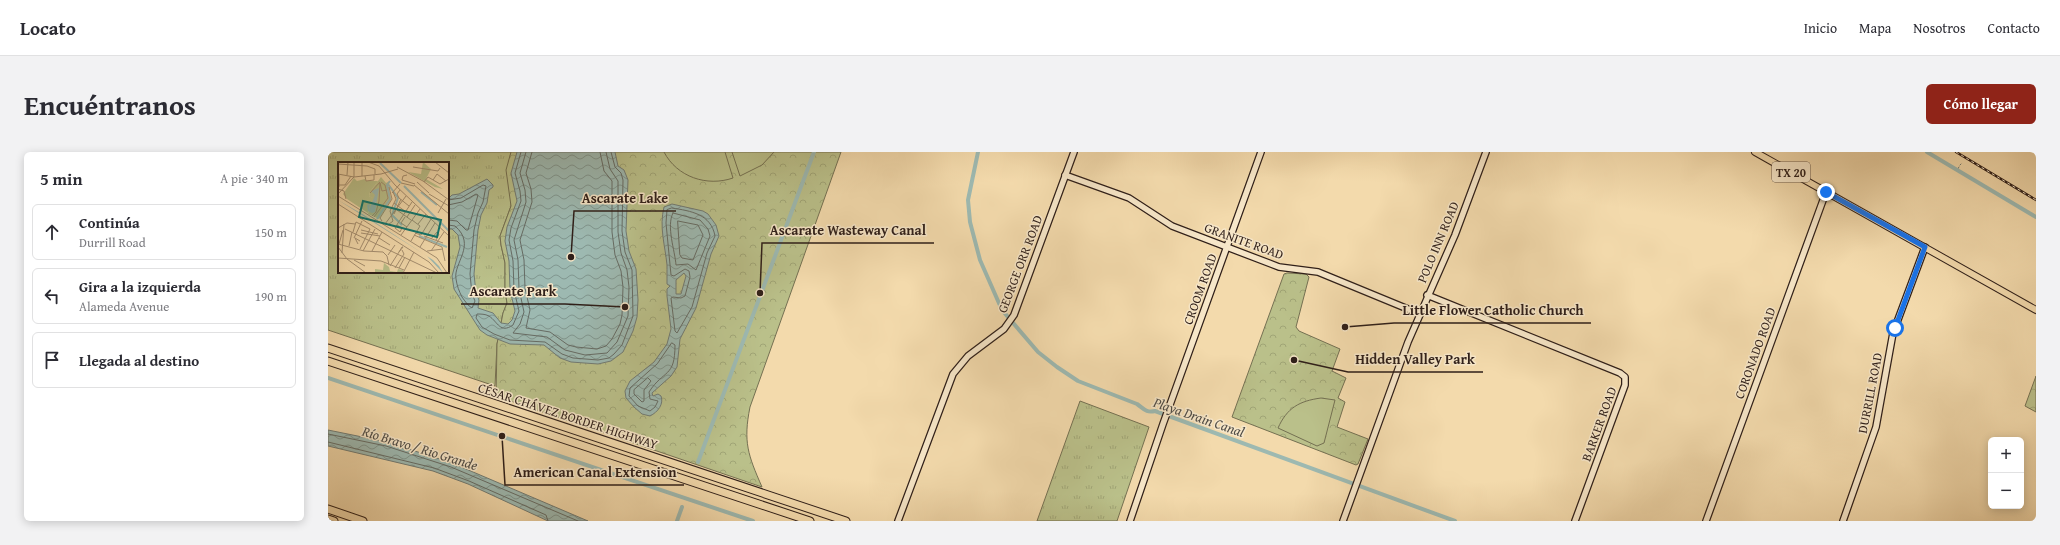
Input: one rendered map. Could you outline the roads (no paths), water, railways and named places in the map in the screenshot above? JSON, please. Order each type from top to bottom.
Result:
[{"type":"highway","name":"CÉSAR CHÁVEZ BORDER HIGHWAY","points":[[328,348],[846,521]]},
{"type":"highway","name":"CÉSAR CHÁVEZ BORDER HIGHWAY","points":[[328,361],[810,521]]},
{"type":"highway","points":[[328,509],[363,521]]},
{"type":"highway","points":[[328,519],[334,521]]},
{"type":"main road","name":"TX 20","points":[[1755,152],[2036,310]]},
{"type":"street","name":"GEORGE ORR ROAD","points":[[898,521],[953,374],[968,356],[1001,332],[1012,318],[1074,152]]},
{"type":"street","name":"CROOM ROAD","points":[[1130,521],[1164,420],[1261,152]]},
{"type":"street","name":"POLO INN ROAD","points":[[1343,521],[1408,342],[1455,234],[1486,152]]},
{"type":"street","name":"GRANITE ROAD","points":[[1065,175],[1126,197],[1172,226],[1279,267],[1318,272],[1420,314]]},
{"type":"street","name":"CORONADO ROAD","points":[[1706,521],[1826,192]]},
{"type":"street","name":"DURRILL ROAD","points":[[1843,521],[1876,427],[1893,333],[1925,247]]},
{"type":"street","name":"BARKER ROAD","points":[[1427,296],[1620,373],[1625,377],[1625,385],[1575,521]]},
{"type":"water","points":[[517,152],[615,152],[618,166],[624,170],[628,180],[626,231],[629,251],[636,269],[638,300],[637,317],[633,331],[623,352],[611,361],[598,364],[571,362],[560,358],[544,345],[510,344],[487,335],[480,330],[454,289],[452,276],[460,247],[458,235],[452,229],[449,229],[449,198],[452,195],[459,194],[487,179],[493,187],[489,190],[487,203],[481,215],[478,230],[474,274],[476,293],[479,300],[478,308],[493,313],[501,323],[508,324],[512,320],[515,311],[510,290],[509,261],[505,241],[507,227],[517,201],[511,173]]},
{"type":"water","points":[[672,204],[703,211],[708,214],[716,225],[719,236],[711,254],[696,308],[680,339],[677,367],[671,376],[652,393],[653,396],[658,394],[661,396],[662,402],[658,410],[650,416],[642,414],[634,407],[626,398],[625,391],[630,381],[654,362],[667,344],[671,329],[667,296],[667,289],[670,286],[667,284],[667,265],[662,229],[664,207]],"holes":[[[684,273],[686,276],[681,294],[676,294],[676,280]]]},
{"type":"water","points":[[328,430],[387,442],[452,463],[588,521],[548,521],[468,484],[433,471],[328,446]]},
{"type":"waterway","points":[[698,462],[814,152]]},
{"type":"waterway","name":"Playa Drain Canal","points":[[978,152],[968,200],[970,222],[980,260],[1002,310],[1038,352],[1057,367],[1078,381],[1137,404],[1147,411],[1155,411],[1455,521]]},
{"type":"waterway","points":[[1927,152],[2036,217]]},
{"type":"waterway","points":[[328,378],[753,521]]},
{"type":"waterway","points":[[677,521],[682,507]]},
{"type":"railway","points":[[1956,152],[2036,200]]},
{"type":"place","name":"Ascarate Lake","points":[[571,257]]},
{"type":"place","name":"Ascarate Wasteway Canal","points":[[760,293]]},
{"type":"place","name":"Ascarate Park","points":[[625,307]]},
{"type":"place","name":"Little Flower Catholic Church","points":[[1345,327]]},
{"type":"place","name":"Hidden Valley Park","points":[[1294,360]]},
{"type":"place","name":"American Canal Extension","points":[[502,436]]},
{"type":"water label","name":"Río Bravo / Rio Grande","points":[[420,448]]}]
